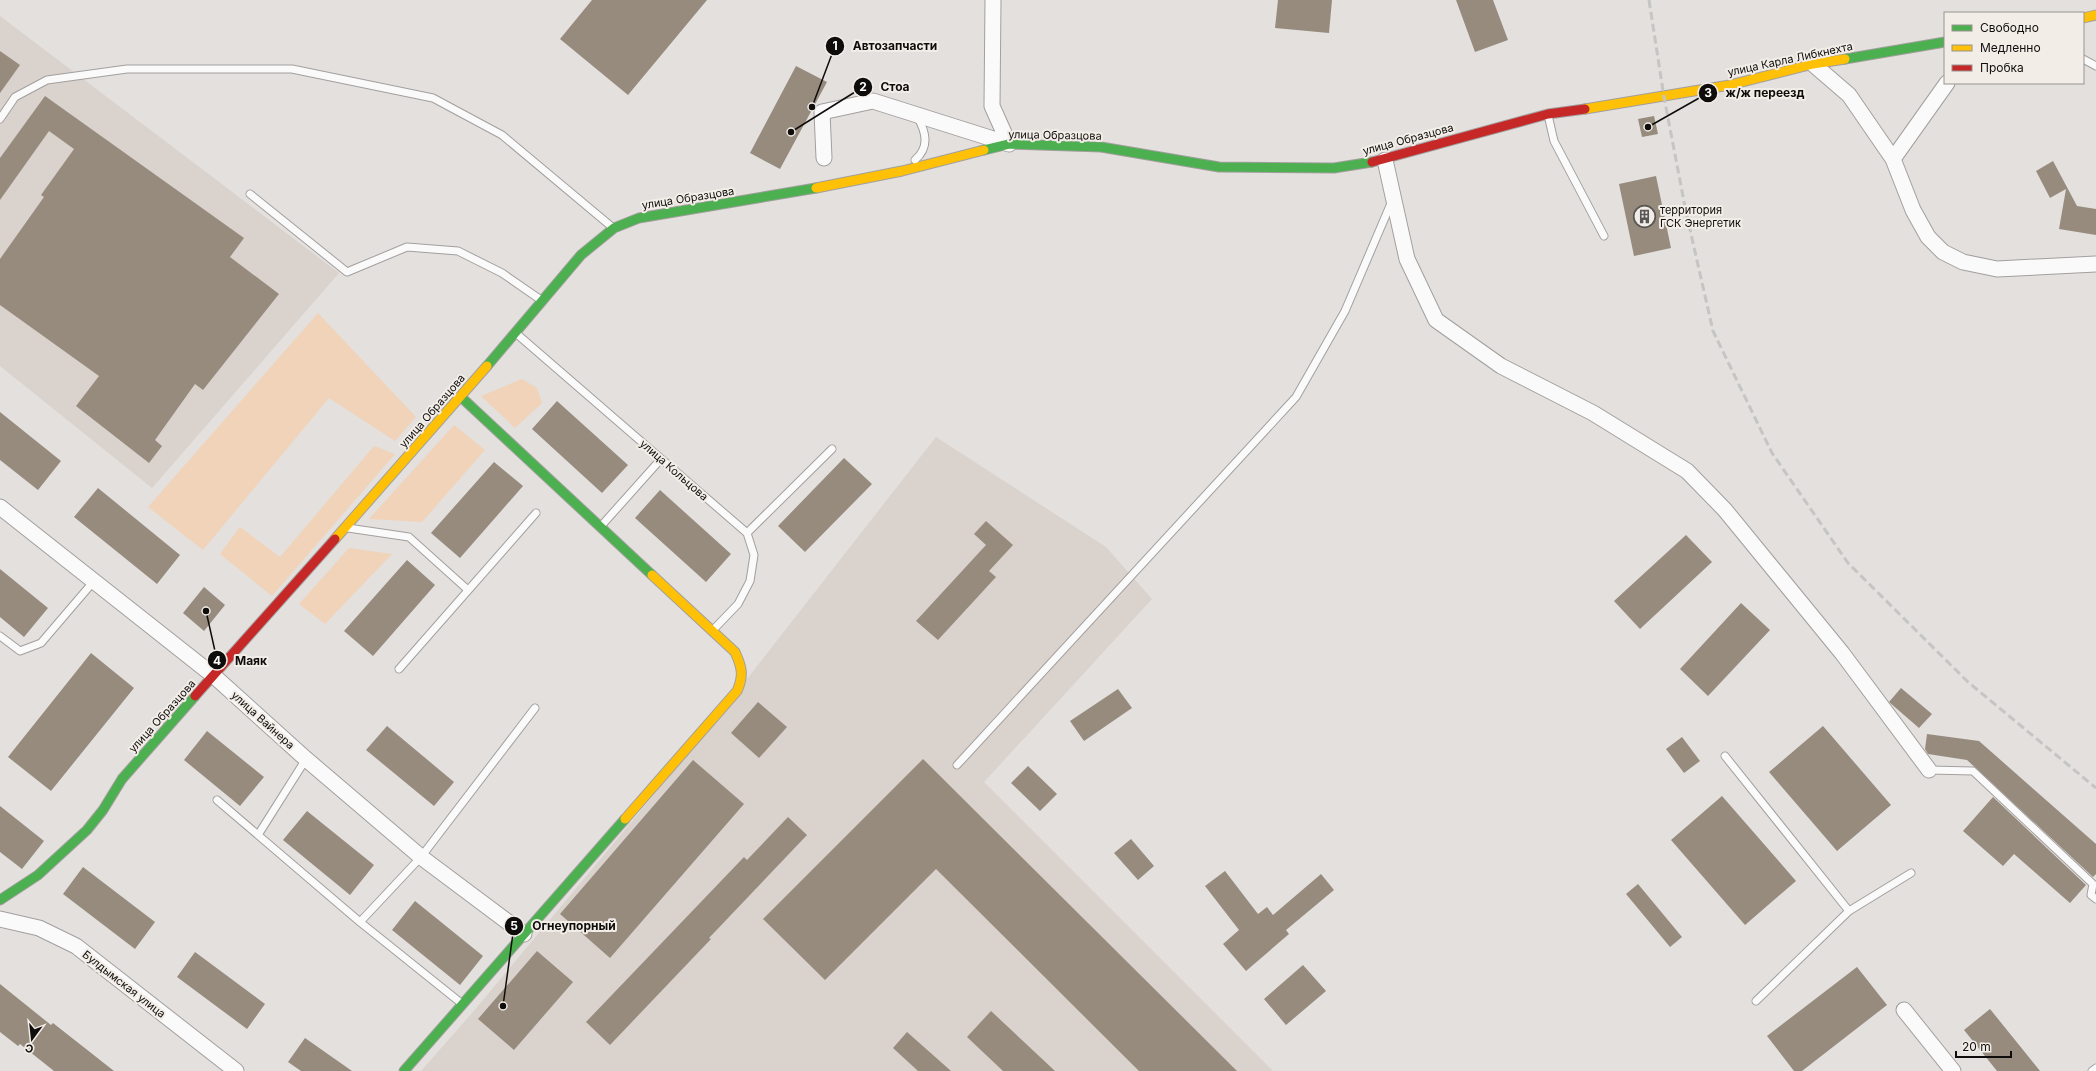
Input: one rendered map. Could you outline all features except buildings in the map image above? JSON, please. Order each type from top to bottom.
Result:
[{"type":"main road","points":[[2084,18],[2096,15]]},
{"type":"main road","name":"улица Карла Либкнехта","points":[[1664,97],[1730,85],[1813,64],[1944,42]]},
{"type":"main road","name":"улица Образцова","points":[[0,900],[13,894],[53,863],[96,820],[122,779],[346,528],[516,334],[581,254],[614,228],[639,218],[787,194],[902,171],[940,160],[1009,144],[1101,147],[1219,167],[1334,168],[1385,160],[1548,114],[1664,97]]},
{"type":"main road","points":[[404,1071],[738,691],[744,677],[742,666],[735,652],[461,396]]},
{"type":"street","points":[[993,0],[992,106],[1009,144]]},
{"type":"street","points":[[1813,64],[1849,95],[1893,158],[1913,210],[1928,237],[1944,252],[1963,262],[1997,269],[2096,264]]},
{"type":"street","points":[[1893,158],[1946,84]]},
{"type":"street","points":[[824,158],[822,112],[873,101],[915,112],[1009,144]]},
{"type":"street","points":[[1385,160],[1407,259],[1436,320],[1500,366],[1593,413],[1687,471],[1725,510],[1842,653],[1929,770]]},
{"type":"street","name":"улица Вайнера","points":[[0,507],[214,676],[306,759],[421,857],[524,934]]},
{"type":"street","name":"Булдымская улица","points":[[0,919],[39,928],[76,946],[236,1071]]},
{"type":"street","points":[[1904,1010],[1953,1071]]},
{"type":"lane","points":[[2084,60],[2096,66]]},
{"type":"lane","points":[[0,119],[15,97],[47,80],[127,69],[292,69],[433,98],[502,135],[614,228]]},
{"type":"lane","points":[[902,171],[922,153],[925,142],[924,128],[915,112]]},
{"type":"lane","points":[[1548,114],[1554,141],[1604,236]]},
{"type":"lane","points":[[250,194],[347,272],[407,247],[458,251],[502,273],[542,302]]},
{"type":"lane","points":[[957,765],[1296,397],[1345,311],[1394,197]]},
{"type":"lane","name":"улица Кольцова","points":[[516,334],[746,533],[754,555],[750,581],[738,604],[712,630]]},
{"type":"lane","points":[[746,533],[832,449]]},
{"type":"lane","points":[[600,526],[661,459]]},
{"type":"lane","points":[[399,669],[536,513]]},
{"type":"lane","points":[[346,528],[409,537],[468,590]]},
{"type":"lane","points":[[0,636],[20,651],[41,643],[94,581]]},
{"type":"lane","points":[[360,922],[421,857],[535,708]]},
{"type":"lane","points":[[1725,756],[1849,911]]},
{"type":"lane","points":[[258,835],[306,759]]},
{"type":"lane","points":[[1929,770],[1973,771],[2093,884],[2091,895],[2096,899]]},
{"type":"lane","points":[[217,800],[360,922],[463,1004]]},
{"type":"lane","points":[[1756,1001],[1849,911],[1911,873]]},
{"type":"lane","points":[[2092,1071],[2096,1068]]},
{"type":"shaded area","points":[[0,16],[339,273],[152,488],[0,366]]},
{"type":"shaded area","points":[[318,313],[416,417],[395,441],[329,398],[203,550],[148,507]]},
{"type":"shaded area","points":[[522,379],[537,388],[542,403],[515,428],[481,396]]},
{"type":"shaded area","points":[[454,425],[485,450],[422,522],[369,519]]},
{"type":"shaded area","points":[[936,437],[1106,547],[1152,599],[984,782],[1273,1071],[421,1071],[473,1012],[693,748]]},
{"type":"shaded area","points":[[374,446],[395,454],[272,596],[220,554],[240,527],[280,557]]},
{"type":"shaded area","points":[[349,548],[392,554],[325,624],[299,604]]},
{"type":"railway","points":[[1649,0],[1664,97],[1686,212],[1713,331],[1772,453],[1848,563],[1968,682],[2096,788]]},
{"type":"traffic: fast","points":[[1845,59],[1944,42]]},
{"type":"traffic: fast","points":[[984,150],[1009,144],[1101,147],[1219,167],[1334,168],[1372,162]]},
{"type":"traffic: fast","points":[[487,366],[581,255],[614,228],[639,218],[816,188]]},
{"type":"traffic: fast","points":[[461,397],[652,575]]},
{"type":"traffic: fast","points":[[0,900],[38,875],[87,830],[103,810],[122,779],[195,696]]},
{"type":"traffic: fast","points":[[404,1071],[625,819]]},
{"type":"traffic: slow","points":[[2084,18],[2096,15]]},
{"type":"traffic: slow","points":[[1585,109],[1730,85],[1813,64],[1845,59]]},
{"type":"traffic: slow","points":[[816,188],[902,171],[984,150]]},
{"type":"traffic: slow","points":[[335,539],[487,366]]},
{"type":"traffic: slow","points":[[625,819],[737,691],[741,681],[741,667],[735,652],[652,575]]},
{"type":"traffic: jam","points":[[1372,162],[1548,114],[1585,109]]},
{"type":"traffic: jam","points":[[195,696],[335,539]]},
{"type":"place","name":"Автозапчасти","points":[[812,107]]},
{"type":"place","name":"ж/ж переезд","points":[[1648,127]]},
{"type":"place","name":"Стоа","points":[[791,132]]},
{"type":"place","name":"территория ГСК Энергетик","points":[[1645,216]]},
{"type":"place","name":"Маяк","points":[[206,611]]},
{"type":"place","name":"Огнеупорный","points":[[503,1006]]}]
